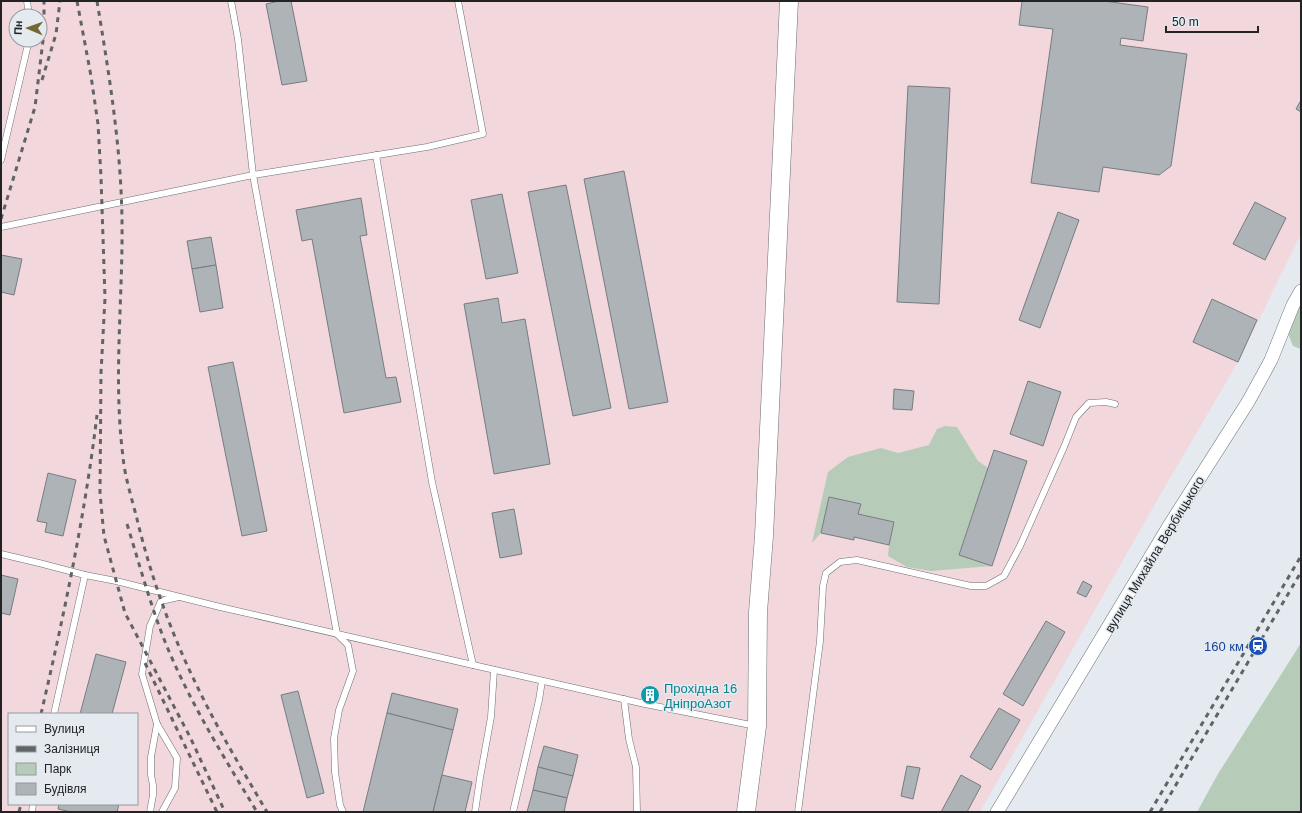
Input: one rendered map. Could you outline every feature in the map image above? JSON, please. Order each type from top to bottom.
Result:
[{"type":"street","points":[[746,812],[757,726],[758,612],[764,536],[789,1]]},
{"type":"street","name":"вулиця Михайла Вербицького","points":[[997,812],[1169,526],[1248,402],[1271,360],[1293,306],[1301,291]]},
{"type":"lane","points":[[231,1],[238,39],[252,175],[337,634],[348,646],[353,671],[339,710],[334,738],[335,772],[340,805],[343,812]]},
{"type":"lane","points":[[1,227],[252,175],[427,147],[483,134],[458,1]]},
{"type":"lane","points":[[1,160],[27,48]]},
{"type":"lane","points":[[376,155],[432,482],[472,665]]},
{"type":"lane","points":[[798,812],[820,642],[823,586],[826,573],[840,562],[858,560],[971,586],[986,586],[1004,576],[1020,546],[1064,448],[1076,417],[1089,403],[1106,402],[1114,404]]},
{"type":"lane","points":[[1,554],[85,575],[542,681],[757,726]]},
{"type":"lane","points":[[54,713],[85,575]]},
{"type":"lane","points":[[162,812],[175,788],[177,758],[157,724],[142,674],[150,626],[161,601],[180,597]]},
{"type":"lane","points":[[475,812],[491,717],[494,670]]},
{"type":"lane","points":[[513,812],[542,681]]},
{"type":"lane","points":[[624,699],[629,739],[636,767],[637,812]]},
{"type":"lane","points":[[150,812],[153,795],[151,758],[157,724]]},
{"type":"shaded area","points":[[1,1],[1301,1],[1301,234],[1238,362],[1159,497],[980,812],[1,812]]},
{"type":"green space","points":[[1301,300],[1301,349],[1293,346],[1287,331]]},
{"type":"green space","points":[[945,426],[957,427],[978,461],[988,468],[959,554],[992,566],[931,571],[907,567],[888,556],[894,522],[858,514],[861,504],[829,498],[821,533],[812,543],[828,472],[848,457],[881,448],[898,453],[929,445],[937,429]]},
{"type":"green space","points":[[1301,643],[1301,812],[1197,812],[1218,774]]},
{"type":"building","points":[[279,1],[291,1],[307,81],[282,85],[266,4]]},
{"type":"building","points":[[1022,1],[1104,1],[1148,7],[1143,41],[1121,38],[1120,45],[1187,54],[1171,166],[1159,175],[1103,167],[1099,192],[1031,183],[1053,29],[1019,25]]},
{"type":"building","points":[[908,86],[950,88],[939,304],[897,302]]},
{"type":"building","points":[[1301,100],[1301,112],[1296,109]]},
{"type":"building","points":[[624,171],[668,402],[629,409],[584,179]]},
{"type":"building","points":[[566,185],[611,408],[573,416],[528,192]]},
{"type":"building","points":[[502,194],[518,273],[486,279],[471,200]]},
{"type":"building","points":[[361,198],[367,235],[360,236],[386,378],[396,377],[401,402],[344,413],[312,239],[302,241],[296,210]]},
{"type":"building","points":[[1255,202],[1286,218],[1265,260],[1233,244]]},
{"type":"building","points":[[1058,212],[1079,220],[1040,328],[1019,320]]},
{"type":"building","points":[[211,237],[216,265],[192,269],[187,241]]},
{"type":"building","points":[[1,255],[22,259],[14,295],[1,292]]},
{"type":"building","points":[[216,265],[223,308],[200,312],[192,269]]},
{"type":"building","points":[[498,298],[502,323],[525,319],[550,464],[494,474],[464,304]]},
{"type":"building","points":[[1212,299],[1257,320],[1238,362],[1193,342]]},
{"type":"building","points":[[233,362],[267,531],[242,536],[208,367]]},
{"type":"building","points":[[1028,381],[1061,392],[1043,446],[1010,434]]},
{"type":"building","points":[[894,389],[914,391],[912,410],[893,409]]},
{"type":"building","points":[[994,450],[1027,461],[992,566],[959,555]]},
{"type":"building","points":[[48,473],[76,480],[63,536],[45,532],[47,523],[37,521]]},
{"type":"building","points":[[829,497],[861,504],[858,514],[894,522],[889,545],[854,537],[854,540],[821,533]]},
{"type":"building","points":[[514,509],[522,554],[500,558],[492,513]]},
{"type":"building","points":[[1,575],[18,579],[10,615],[1,613]]},
{"type":"building","points":[[1083,581],[1092,586],[1086,597],[1077,593]]},
{"type":"building","points":[[1046,621],[1065,632],[1023,706],[1003,694]]},
{"type":"building","points":[[96,654],[126,662],[112,713],[80,713]]},
{"type":"building","name":"Прохідна 16 ДніпроАзот","points":[[647,689],[654,690],[652,700],[646,699]]},
{"type":"building","points":[[298,691],[324,793],[307,798],[281,695]]},
{"type":"building","points":[[392,693],[458,709],[453,730],[387,713]]},
{"type":"building","points":[[999,708],[1020,720],[991,770],[970,757]]},
{"type":"building","points":[[387,713],[453,730],[433,812],[363,812]]},
{"type":"building","points":[[544,746],[578,755],[573,776],[538,767]]},
{"type":"building","points":[[907,766],[920,768],[913,799],[901,796]]},
{"type":"building","points":[[538,767],[573,776],[567,798],[533,790]]},
{"type":"building","points":[[442,775],[472,782],[465,812],[433,812]]},
{"type":"building","points":[[961,775],[981,786],[967,812],[941,812]]},
{"type":"building","points":[[533,790],[567,798],[564,812],[527,812]]},
{"type":"building","points":[[59,805],[119,805],[117,812],[71,812],[58,809]]},
{"type":"railway","points":[[1,219],[35,107],[44,32],[44,1]]},
{"type":"railway","points":[[42,80],[56,34],[60,1]]},
{"type":"railway","points":[[77,1],[98,124],[101,177],[105,298],[101,373],[100,493],[104,536],[125,613],[190,737],[225,812]]},
{"type":"railway","points":[[97,1],[114,110],[121,192],[122,250],[119,338],[119,398],[120,427],[125,473],[155,583],[170,625],[213,718],[267,812]]},
{"type":"railway","points":[[41,713],[73,565],[97,415]]},
{"type":"railway","points":[[127,524],[156,618],[177,670],[210,732],[257,812]]},
{"type":"railway","points":[[1150,812],[1301,556]]},
{"type":"railway","points":[[1160,812],[1301,572]]},
{"type":"railway","points":[[145,663],[217,812]]},
{"type":"railway","points":[[19,812],[21,805]]},
{"type":"place","name":"160 км","points":[[1258,646]]},
{"type":"place","name":"Прохідна 16 ДніпроАзот","points":[[650,695]]}]
